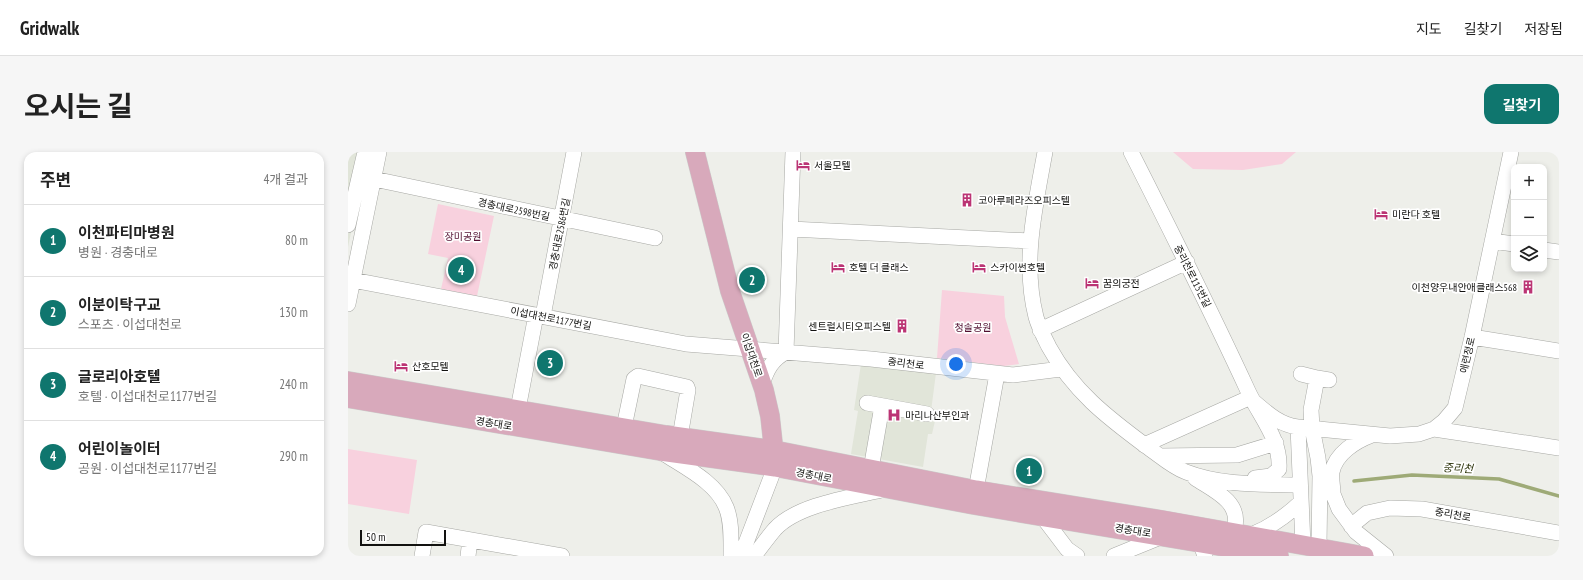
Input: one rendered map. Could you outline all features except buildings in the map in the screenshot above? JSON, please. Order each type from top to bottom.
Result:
[{"type":"main road","name":"이섭대천로","points":[[695,152],[730,291],[762,384],[770,416],[774,459]]},
{"type":"main road","name":"경충대로","points":[[348,381],[462,397],[680,437],[888,488],[1042,516],[1164,535],[1203,549],[1279,556]]},
{"type":"main road","name":"경충대로","points":[[348,398],[660,451],[774,459],[872,469],[976,490],[1250,535],[1311,551],[1364,556]]},
{"type":"street","points":[[348,225],[365,152]]},
{"type":"street","points":[[348,304],[351,279],[379,152]]},
{"type":"street","name":"경충대로2586번길","points":[[519,407],[563,219],[574,152]]},
{"type":"street","points":[[762,384],[770,364],[786,352],[793,152]]},
{"type":"street","points":[[1045,152],[1030,241],[1030,270],[1033,302],[1040,330],[1061,369],[1075,387],[1098,409],[1160,456],[1219,494],[1232,505],[1236,520],[1235,526],[1227,532]]},
{"type":"street","name":"중리천로115번길","points":[[1131,152],[1252,399],[1276,443],[1280,458],[1277,472],[1271,476],[1253,478],[1239,483]]},
{"type":"street","name":"애련정로","points":[[1300,427],[1390,436],[1419,434],[1434,429],[1444,421],[1454,408],[1472,337],[1511,152]]},
{"type":"street","name":"경충대로2598번길","points":[[374,179],[655,238]]},
{"type":"street","points":[[791,229],[1030,241]]},
{"type":"street","points":[[1492,240],[1511,243]]},
{"type":"street","points":[[1547,250],[1559,252]]},
{"type":"street","points":[[1040,330],[1186,262]]},
{"type":"street","name":"이섭대천로1177번길","points":[[351,279],[672,342],[750,349]]},
{"type":"street","points":[[1472,337],[1559,351]]},
{"type":"street","name":"중리천로","points":[[750,349],[786,352],[897,356],[997,374],[1027,375],[1061,369]]},
{"type":"street","points":[[976,490],[997,374]]},
{"type":"street","points":[[1301,374],[1323,379],[1312,410],[1300,427],[1301,502],[1311,551]]},
{"type":"street","name":"경충대로","points":[[348,376],[462,397]]},
{"type":"street","points":[[622,427],[634,379],[638,376],[687,387],[688,390],[680,437]]},
{"type":"street","points":[[1144,444],[1252,399],[1271,417],[1300,427],[1318,458],[1320,479],[1311,551]]},
{"type":"street","points":[[867,403],[927,414]]},
{"type":"street","points":[[872,469],[882,406]]},
{"type":"street","points":[[1160,456],[1237,455],[1276,443],[1280,428],[1300,427]]},
{"type":"street","points":[[1434,429],[1559,448]]},
{"type":"street","points":[[1333,494],[1332,471],[1343,452],[1360,439],[1374,435]]},
{"type":"street","points":[[660,451],[698,476],[714,490],[726,506],[729,520],[731,556]]},
{"type":"street","name":"이섭대천로","points":[[741,556],[774,459]]},
{"type":"street","points":[[1185,472],[1239,483],[1300,484]]},
{"type":"street","points":[[1320,479],[1333,494],[1339,509],[1351,526],[1362,538],[1386,556]]},
{"type":"street","points":[[754,556],[776,528],[792,516],[831,503],[888,488]]},
{"type":"street","points":[[1250,535],[1266,529],[1283,519],[1301,502]]},
{"type":"street","name":"중리천로","points":[[1351,526],[1367,513],[1390,508],[1414,508],[1559,533]]},
{"type":"street","points":[[1042,516],[1068,549],[1077,556]]},
{"type":"street","points":[[422,556],[426,532],[547,555],[562,556]]},
{"type":"street","points":[[1114,556],[1164,535]]},
{"type":"street","points":[[468,556],[470,540]]},
{"type":"shaded area","points":[[348,152],[368,152],[348,247]]},
{"type":"shaded area","name":"마리나산부인과","points":[[861,364],[936,373],[930,419],[935,421],[932,434],[928,434],[923,467],[851,454],[858,411],[854,410]]},
{"type":"green space","points":[[1173,152],[1296,152],[1282,164],[1243,170],[1193,169]]},
{"type":"green space","name":"장미공원","points":[[438,204],[494,216],[477,296],[441,289],[448,258],[428,254]]},
{"type":"green space","name":"청솔공원","points":[[942,290],[1004,296],[1005,317],[1019,364],[1004,366],[937,358]]},
{"type":"green space","points":[[348,449],[417,460],[409,514],[348,504]]},
{"type":"waterway","name":"중리천","points":[[1354,481],[1412,475],[1499,479],[1559,496]]},
{"type":"place","name":"서울모텔","points":[[803,165]]},
{"type":"place","name":"코아루페라즈오피스텔","points":[[967,200]]},
{"type":"place","name":"미란다 호텔","points":[[1381,214]]},
{"type":"place","name":"호텔 더 클래스","points":[[838,267]]},
{"type":"place","name":"스카이썬호텔","points":[[979,267]]},
{"type":"place","name":"어린이놀이터","points":[[461,270]]},
{"type":"place","name":"이분이탁구교","points":[[752,280]]},
{"type":"place","name":"꿈의궁전","points":[[1092,283]]},
{"type":"place","name":"이천양우내안애클래스568","points":[[1528,287]]},
{"type":"place","name":"센트럴시티오피스텔","points":[[902,326]]},
{"type":"place","name":"글로리아호텔","points":[[550,363]]},
{"type":"place","name":"산호모텔","points":[[401,366]]},
{"type":"place","name":"마리나산부인과","points":[[894,415]]},
{"type":"place","name":"이천파티마병원","points":[[1029,471]]}]
